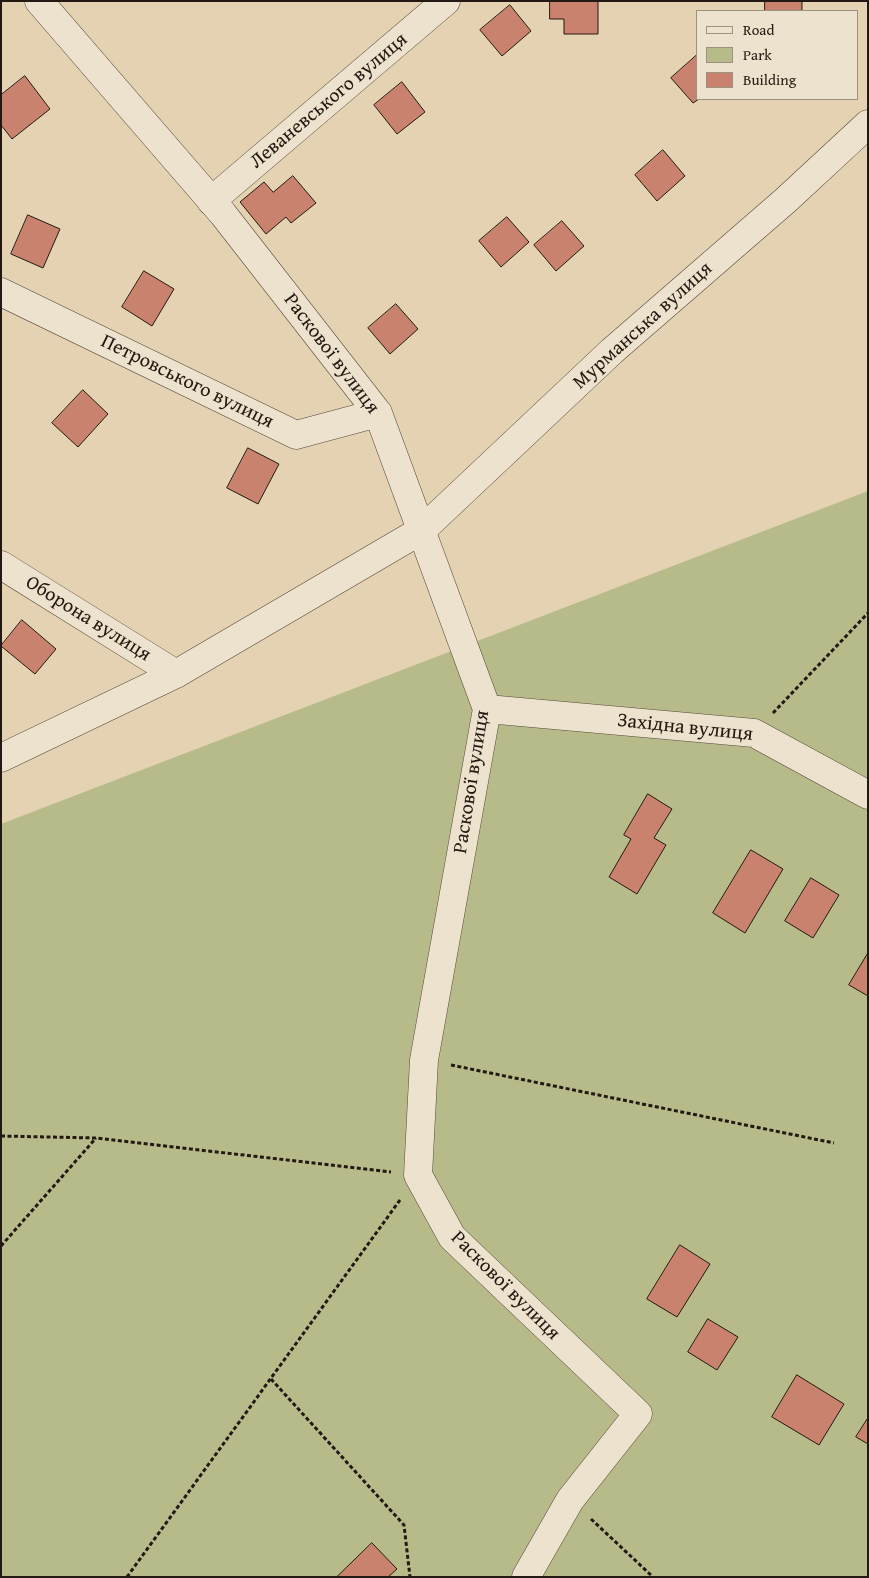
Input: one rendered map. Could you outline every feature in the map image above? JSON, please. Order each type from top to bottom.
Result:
[{"type":"street","name":"Раскової вулиця","points":[[39,1],[211,200],[378,413],[487,709],[424,1060],[418,1175],[452,1237],[638,1414],[570,1500],[526,1577]]},
{"type":"street","name":"Леваневського вулиця","points":[[211,200],[446,1]]},
{"type":"street","name":"Мурманська вулиця","points":[[1,758],[176,674],[422,530],[612,351],[786,200],[868,124]]},
{"type":"street","name":"Петровського вулиця","points":[[1,292],[296,435],[378,413]]},
{"type":"street","name":"Оборона вулиця","points":[[1,565],[176,674]]},
{"type":"street","name":"Західна вулиця","points":[[487,709],[754,732],[868,795]]},
{"type":"path","points":[[754,732],[868,614]]},
{"type":"path","points":[[424,1060],[834,1143]]},
{"type":"path","points":[[1,1136],[96,1138],[418,1175],[127,1577]]},
{"type":"path","points":[[1,1246],[96,1138]]},
{"type":"path","points":[[271,1379],[404,1525],[410,1577]]},
{"type":"path","points":[[570,1500],[653,1577]]},
{"type":"green space","points":[[868,491],[868,1577],[1,1577],[1,824]]},
{"type":"building","points":[[550,1],[598,1],[598,34],[564,34],[564,19],[550,19]]},
{"type":"building","points":[[765,1],[802,1],[802,10],[765,10]]},
{"type":"building","points":[[510,5],[531,31],[502,56],[480,30]]},
{"type":"building","points":[[696,56],[698,100],[693,103],[671,78]]},
{"type":"building","points":[[25,76],[50,109],[12,139],[1,125],[1,95]]},
{"type":"building","points":[[402,82],[425,112],[397,134],[374,105]]},
{"type":"building","points":[[663,150],[685,176],[657,201],[635,175]]},
{"type":"building","points":[[293,176],[316,203],[291,223],[286,217],[266,234],[240,202],[264,182],[273,192]]},
{"type":"building","points":[[28,215],[60,229],[43,268],[11,254]]},
{"type":"building","points":[[507,217],[529,242],[501,267],[479,241]]},
{"type":"building","points":[[562,221],[584,246],[556,271],[534,245]]},
{"type":"building","points":[[144,271],[174,289],[152,326],[122,307]]},
{"type":"building","points":[[396,304],[418,329],[390,354],[368,328]]},
{"type":"building","points":[[83,390],[108,414],[78,447],[52,423]]},
{"type":"building","points":[[248,448],[279,464],[258,504],[227,488]]},
{"type":"building","points":[[22,620],[56,649],[35,674],[1,646]]},
{"type":"building","points":[[648,794],[672,809],[654,838],[666,845],[637,894],[609,877],[631,839],[624,835]]},
{"type":"building","points":[[751,850],[783,869],[745,933],[713,913]]},
{"type":"building","points":[[811,878],[839,895],[813,938],[785,921]]},
{"type":"building","points":[[868,953],[868,996],[849,985]]},
{"type":"building","points":[[680,1245],[710,1264],[677,1317],[647,1299]]},
{"type":"building","points":[[708,1319],[738,1337],[717,1370],[688,1352]]},
{"type":"building","points":[[797,1375],[844,1404],[819,1445],[772,1417]]},
{"type":"building","points":[[868,1418],[868,1444],[856,1437]]},
{"type":"building","points":[[372,1543],[397,1569],[388,1577],[337,1577]]}]
